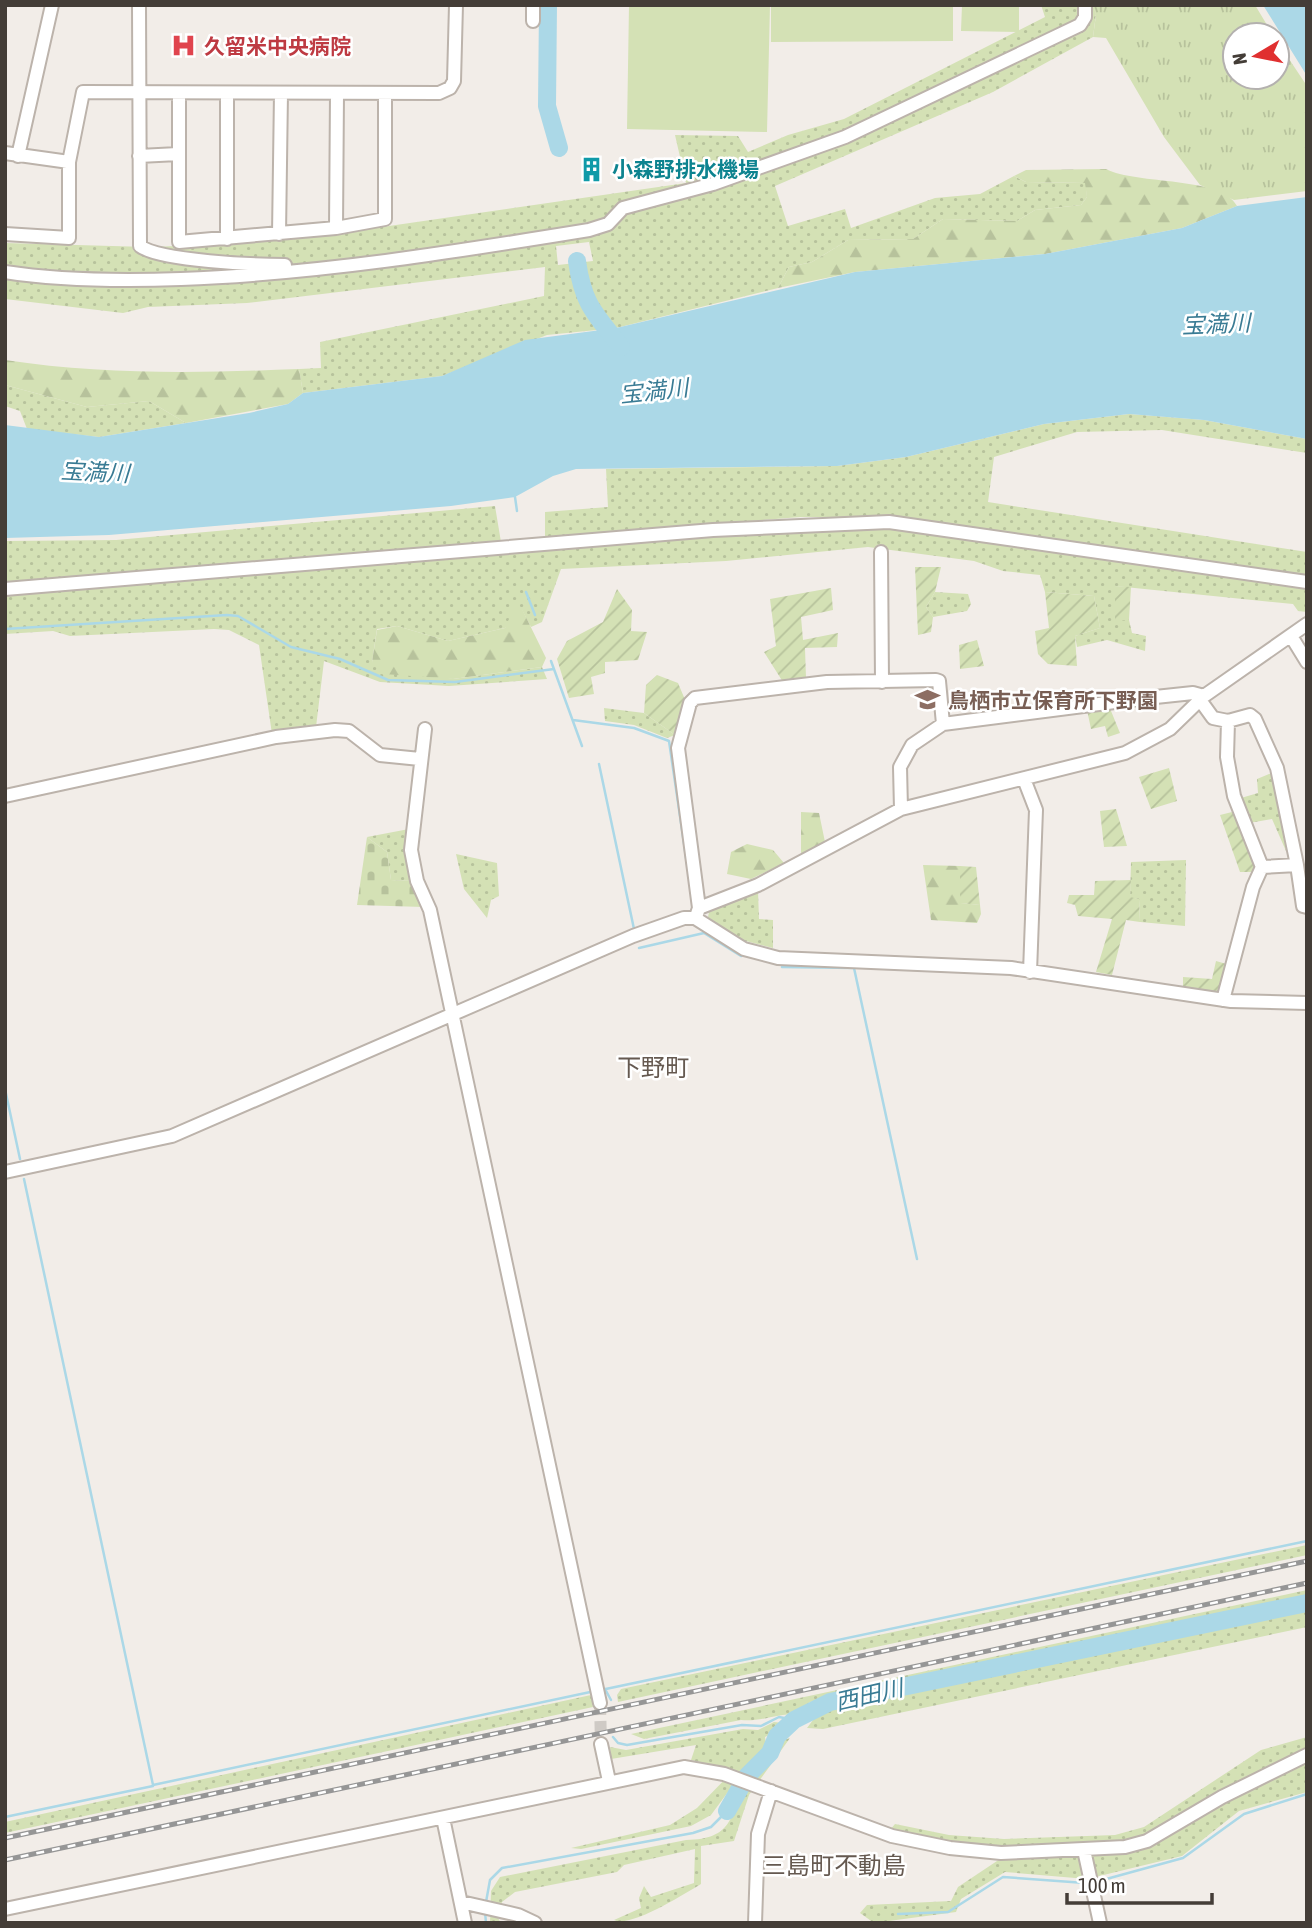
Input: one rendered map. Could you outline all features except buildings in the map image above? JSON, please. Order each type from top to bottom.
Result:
[{"type":"street","points":[[52,5],[12,155],[69,162]]},
{"type":"street","points":[[139,5],[140,246],[146,251],[170,255],[288,265],[297,271]]},
{"type":"street","points":[[5,234],[69,238],[69,162],[83,92],[439,93],[450,88],[454,81],[456,5]]},
{"type":"street","points":[[533,5],[533,21]]},
{"type":"street","points":[[5,272],[113,280],[231,277],[510,243],[608,224],[623,208],[713,184],[782,161],[888,119],[1080,25],[1085,17],[1085,5]]},
{"type":"street","points":[[179,93],[179,242],[336,228],[385,219],[385,93]]},
{"type":"street","points":[[227,239],[228,93]]},
{"type":"street","points":[[279,234],[281,93]]},
{"type":"street","points":[[336,228],[337,94]]},
{"type":"street","points":[[139,156],[178,154]]},
{"type":"street","points":[[5,589],[635,536],[852,522],[889,522],[1307,582]]},
{"type":"street","points":[[881,552],[882,682]]},
{"type":"street","points":[[5,1172],[172,1136],[633,936],[697,913],[901,809],[1125,753],[1170,729],[1202,698],[1306,626]]},
{"type":"street","points":[[1291,636],[1307,662]]},
{"type":"street","points":[[943,724],[939,681],[827,682],[695,698],[690,703],[678,748],[697,913],[744,949],[778,958],[1011,968],[1223,1000],[1307,1003]]},
{"type":"street","points":[[901,809],[900,767],[912,745],[943,724],[1193,693],[1202,698],[1213,718],[1221,722],[1250,716],[1255,719],[1273,754],[1303,906],[1307,906]]},
{"type":"street","points":[[1223,1000],[1253,887],[1262,867],[1234,796],[1227,757],[1228,721]]},
{"type":"street","points":[[425,729],[411,850],[417,881],[430,909],[598,1694]]},
{"type":"street","points":[[5,796],[276,737],[325,730],[349,731],[380,755],[420,759]]},
{"type":"street","points":[[1024,779],[1036,810],[1030,972]]},
{"type":"street","points":[[1262,867],[1297,865]]},
{"type":"street","points":[[601,1744],[609,1781]]},
{"type":"street","points":[[5,1909],[609,1781],[684,1768],[724,1774],[892,1836],[950,1848],[1001,1853],[1125,1847],[1147,1842],[1222,1797],[1307,1755]]},
{"type":"street","points":[[755,1923],[758,1834],[771,1791]]},
{"type":"street","points":[[443,1818],[464,1902],[465,1923]]},
{"type":"street","points":[[1084,1850],[1100,1923]]},
{"type":"street","points":[[464,1902],[518,1914],[535,1923]]},
{"type":"green space","points":[[629,5],[770,5],[767,132],[627,129]]},
{"type":"green space","points":[[771,5],[953,5],[953,41],[771,42]]},
{"type":"green space","points":[[962,5],[1019,5],[1019,32],[961,31]]},
{"type":"green space","points":[[1041,5],[1093,5],[1096,14],[1093,37],[993,92],[775,186],[788,226],[845,209],[851,228],[935,198],[980,194],[1014,176],[1026,182],[1086,183],[1087,197],[1081,205],[1035,210],[1017,221],[943,219],[913,239],[848,240],[812,262],[789,267],[778,288],[616,328],[547,335],[442,376],[303,393],[299,369],[321,368],[320,342],[544,296],[545,267],[247,303],[148,307],[123,313],[5,299],[5,243],[148,247],[238,244],[306,238],[686,183],[675,135],[738,136],[748,152],[788,135],[844,119],[1045,17]],"holes":[[[589,242],[593,261],[558,265],[556,246]]]},
{"type":"green space","points":[[1093,5],[1255,5],[1265,21],[1221,21],[1221,91],[1291,91],[1291,62],[1307,86],[1307,191],[1234,200],[1200,185],[1164,137],[1106,38],[1093,37],[1096,15]]},
{"type":"green space","points":[[1106,169],[1120,174],[1215,190],[1228,196],[1237,206],[1182,228],[1045,254],[855,272],[778,288],[789,267],[812,262],[848,240],[913,239],[943,219],[1017,221],[1035,210],[1081,205],[1087,197],[1085,183],[1026,182],[1014,176],[1026,170]]},
{"type":"green space","points":[[5,360],[152,372],[299,369],[303,393],[288,404],[186,423],[149,401],[87,407],[5,385]]},
{"type":"green space","points":[[5,385],[87,407],[149,401],[186,423],[99,437],[27,429],[20,411],[5,406]]},
{"type":"green space","points":[[1129,414],[1204,420],[1307,439],[1307,453],[1162,430],[1077,432],[994,457],[988,502],[1307,552],[1307,575],[886,517],[801,517],[545,537],[545,512],[608,507],[606,469],[837,466],[906,457],[1044,424]]},
{"type":"green space","points":[[495,506],[501,542],[487,543],[488,552],[802,530],[888,528],[1307,587],[1307,612],[1298,611],[1293,604],[1115,586],[1115,620],[1129,620],[1132,633],[1146,636],[1145,651],[1107,640],[1077,647],[1075,636],[1100,628],[1094,596],[1045,592],[1040,575],[1003,571],[974,561],[868,547],[726,561],[561,569],[542,622],[531,627],[522,610],[505,628],[448,641],[397,626],[377,629],[372,662],[453,679],[542,667],[547,679],[449,686],[380,682],[324,661],[316,727],[272,734],[259,645],[229,630],[70,636],[53,631],[5,634],[5,541],[116,540]]},
{"type":"green space","points":[[915,567],[941,567],[935,592],[926,607],[933,617],[931,632],[918,635]]},
{"type":"green space","points":[[1115,586],[1131,587],[1129,620],[1115,621]]},
{"type":"green space","points":[[831,588],[833,610],[801,617],[803,640],[838,633],[837,647],[805,648],[806,678],[783,682],[764,652],[776,646],[770,599]]},
{"type":"green space","points":[[617,589],[632,610],[631,631],[647,632],[638,660],[605,662],[605,673],[591,677],[594,694],[569,698],[557,659],[567,641],[603,622]]},
{"type":"green space","points":[[935,592],[968,594],[971,604],[967,611],[933,617],[926,607]]},
{"type":"green space","points":[[1045,592],[1094,596],[1100,628],[1075,636],[1077,666],[1048,664],[1038,654],[1035,631],[1049,628]]},
{"type":"green space","points":[[522,609],[546,658],[542,667],[453,679],[384,674],[372,662],[377,630],[397,626],[448,641],[505,628],[513,610]]},
{"type":"green space","points":[[977,640],[984,666],[960,669],[959,645]]},
{"type":"green space","points":[[657,675],[678,683],[686,702],[675,735],[644,713],[646,685]]},
{"type":"green space","points":[[1109,706],[1120,733],[1108,737],[1105,726],[1091,729],[1087,710]]},
{"type":"green space","points":[[604,708],[644,713],[675,735],[667,738],[634,725],[605,721]]},
{"type":"green space","points":[[1169,768],[1177,801],[1151,809],[1139,777]]},
{"type":"green space","points":[[1276,771],[1292,849],[1286,851],[1272,819],[1249,823],[1241,798],[1258,793],[1257,779]]},
{"type":"green space","points":[[1116,809],[1127,846],[1104,847],[1100,811]]},
{"type":"green space","points":[[1236,811],[1258,867],[1255,872],[1240,872],[1220,815]]},
{"type":"green space","points":[[801,812],[819,813],[825,842],[801,855]]},
{"type":"green space","points":[[409,829],[413,881],[391,880],[387,852],[367,837]]},
{"type":"green space","points":[[367,837],[387,852],[391,880],[413,881],[424,907],[357,905]]},
{"type":"green space","points":[[747,844],[773,850],[784,863],[751,879],[727,874],[731,852]]},
{"type":"green space","points":[[456,854],[497,863],[499,896],[491,900],[487,918],[464,889]]},
{"type":"green space","points":[[1186,860],[1185,926],[1140,922],[1139,899],[1130,898],[1131,862]]},
{"type":"green space","points":[[923,865],[960,866],[961,903],[980,905],[981,914],[977,923],[931,920]]},
{"type":"green space","points":[[960,866],[976,867],[980,905],[960,903]]},
{"type":"green space","points":[[1131,880],[1130,897],[1139,899],[1140,922],[1126,920],[1112,975],[1096,972],[1112,919],[1078,916],[1075,905],[1067,903],[1069,895],[1094,895],[1095,881]]},
{"type":"green space","points":[[758,891],[759,919],[773,920],[773,948],[742,940],[708,917],[709,912]]},
{"type":"green space","points":[[1216,961],[1230,965],[1221,994],[1183,987],[1183,977],[1212,979]]},
{"type":"green space","points":[[1307,1545],[1307,1555],[618,1702],[617,1695],[621,1689]]},
{"type":"green space","points":[[1307,1590],[1307,1598],[810,1702],[796,1714],[741,1720],[644,1739],[631,1734]]},
{"type":"green space","points":[[1307,1607],[1307,1627],[823,1729],[807,1728],[819,1712],[859,1702]]},
{"type":"green space","points":[[591,1695],[593,1707],[5,1833],[5,1822]]},
{"type":"green space","points":[[774,1722],[783,1723],[775,1732],[765,1737],[767,1750],[742,1773],[711,1815],[691,1826],[581,1849],[571,1848],[670,1825],[697,1808],[733,1771],[691,1760],[696,1745],[611,1759],[610,1747],[626,1750],[743,1729],[758,1730]]},
{"type":"green space","points":[[1307,1737],[1307,1750],[1140,1838],[1084,1845],[998,1846],[934,1839],[890,1830],[895,1824],[949,1835],[1004,1839],[1115,1835],[1144,1827],[1261,1750]]},
{"type":"green space","points":[[790,1738],[749,1795],[734,1841],[701,1846],[701,1884],[645,1915],[622,1921],[614,1920],[641,1908],[639,1898],[644,1886],[651,1897],[694,1883],[695,1849],[624,1865],[617,1872],[515,1892],[502,1902],[498,1918],[501,1923],[490,1923],[491,1891],[500,1877],[713,1835],[728,1824],[760,1766],[784,1740]]},
{"type":"green space","points":[[1307,1762],[1307,1792],[1239,1811],[1182,1856],[1087,1879],[1005,1872],[961,1899],[956,1912],[874,1923],[860,1913],[867,1905],[951,1901],[958,1887],[1003,1857],[1131,1852],[1150,1846],[1231,1798]]},
{"type":"water","points":[[1263,5],[1307,5],[1307,76],[1291,50],[1291,21],[1273,21]]},
{"type":"water","name":"宝満川","points":[[1307,197],[1307,439],[1204,420],[1129,414],[1044,424],[906,457],[837,466],[576,469],[553,476],[515,497],[451,506],[109,535],[5,538],[5,425],[99,437],[249,413],[288,404],[303,393],[442,376],[525,340],[616,328],[855,272],[1045,254],[1182,228],[1237,206]]},
{"type":"waterway","points":[[548,5],[547,106],[559,148]]},
{"type":"waterway","points":[[577,261],[586,298],[621,347]]},
{"type":"waterway","points":[[515,497],[517,511]]},
{"type":"waterway","points":[[526,592],[535,615]]},
{"type":"waterway","points":[[5,629],[227,615],[238,616],[291,647],[340,659],[388,680],[455,682],[554,669]]},
{"type":"waterway","points":[[551,661],[582,746]]},
{"type":"waterway","points":[[573,720],[634,728],[669,741],[687,864]]},
{"type":"waterway","points":[[599,764],[634,929]]},
{"type":"waterway","points":[[639,948],[704,933],[741,956]]},
{"type":"waterway","points":[[782,967],[854,968],[917,1259]]},
{"type":"waterway","points":[[5,1089],[20,1159]]},
{"type":"waterway","points":[[24,1179],[153,1785],[595,1691]]},
{"type":"waterway","points":[[601,1690],[1307,1541]]},
{"type":"waterway","name":"西田川","points":[[727,1811],[747,1776],[770,1753],[777,1736],[794,1720],[830,1702],[1307,1603]]},
{"type":"waterway","points":[[605,1689],[611,1700]]},
{"type":"waterway","points":[[613,1737],[618,1743],[627,1745],[742,1725],[761,1726],[779,1717],[794,1720]]},
{"type":"waterway","points":[[5,1817],[153,1786]]},
{"type":"waterway","points":[[1099,1881],[1183,1858],[1244,1814],[1307,1794]]},
{"type":"waterway","name":"西田川","points":[[486,1902],[490,1880],[502,1868],[693,1833],[711,1827],[727,1811]]},
{"type":"waterway","points":[[898,1914],[948,1912],[1003,1877],[1085,1883]]},
{"type":"waterway","name":"西田川","points":[[485,1912],[486,1923]]},
{"type":"tunnel","points":[[600,1703],[601,1744]]},
{"type":"railway","points":[[5,1838],[1307,1561]]},
{"type":"railway","points":[[5,1860],[1307,1583]]},
{"type":"place","name":"久留米中央病院","points":[[184,46]]},
{"type":"place","name":"小森野排水機場","points":[[592,169]]},
{"type":"place","name":"鳥栖市立保育所下野園","points":[[928,700]]},
{"type":"district","name":"下野町","points":[[653,1067]]},
{"type":"district","name":"三島町不動島","points":[[834,1865]]}]
